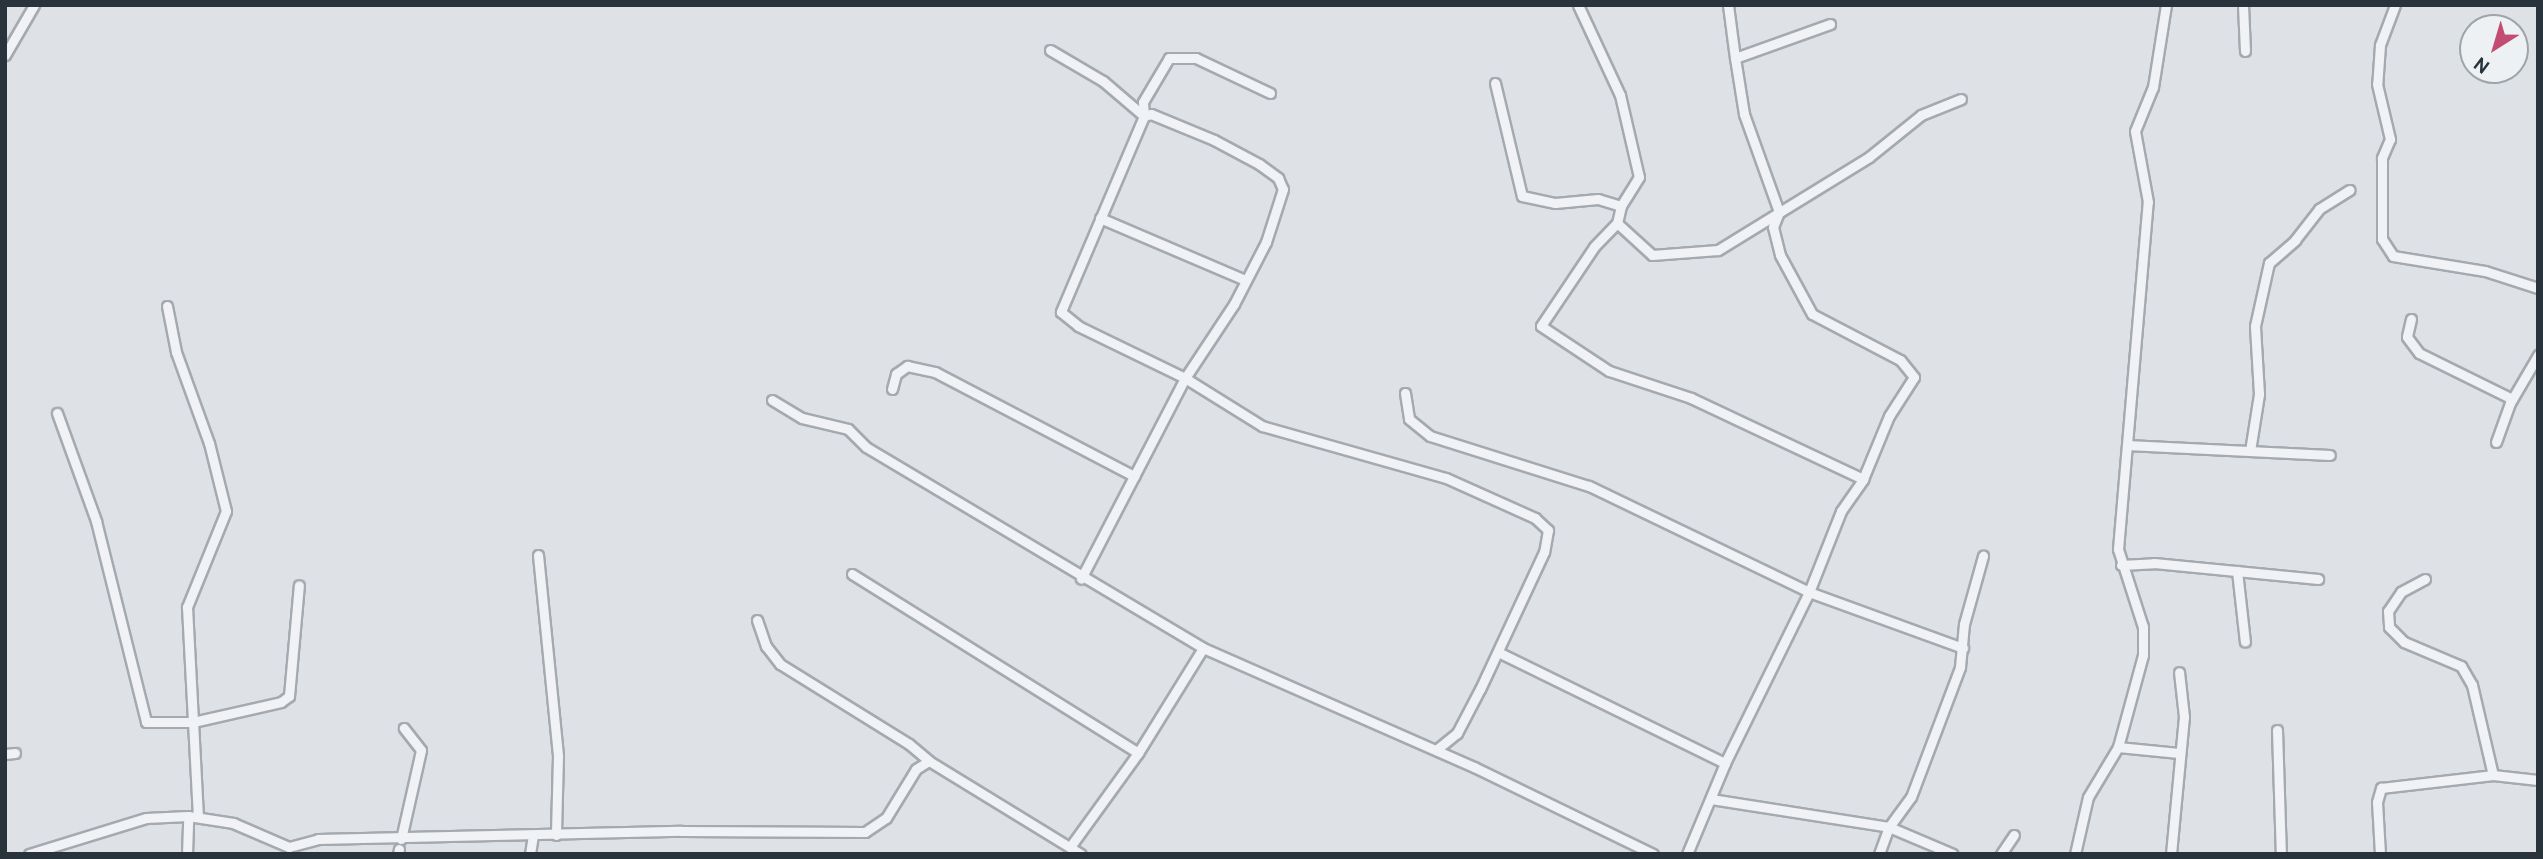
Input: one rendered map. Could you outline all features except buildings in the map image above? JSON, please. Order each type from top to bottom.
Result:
[{"type":"street","points":[[5,55],[34,5]]},
{"type":"street","points":[[1578,5],[1620,95],[1639,177],[1621,206],[1617,223],[1594,247],[1546,313],[1541,326],[1545,332],[1609,371],[1691,398],[1863,479]]},
{"type":"street","points":[[1687,854],[1725,762],[1809,592],[1841,511],[1863,479],[1889,416],[1914,373],[1900,360],[1812,314],[1773,233],[1779,212],[1750,138],[1728,5]]},
{"type":"street","points":[[2075,854],[2088,797],[2118,747],[2144,642],[2121,565],[2127,445],[2148,202],[2135,131],[2153,87],[2166,5]]},
{"type":"street","points":[[2243,5],[2245,51]]},
{"type":"street","points":[[2395,5],[2380,45],[2377,84],[2390,139],[2382,158],[2382,239],[2393,256],[2485,271],[2538,288]]},
{"type":"street","points":[[1735,58],[1830,24]]},
{"type":"street","points":[[1050,50],[1103,81],[1144,116]]},
{"type":"street","points":[[1270,93],[1196,58],[1169,58],[1143,102],[1144,116],[1061,312],[1078,326],[1149,364],[1185,377],[1262,426],[1446,478],[1535,518],[1548,530],[1548,541],[1498,652],[1457,733],[1436,750]]},
{"type":"street","points":[[1495,83],[1522,197],[1555,203],[1598,198],[1621,206]]},
{"type":"street","points":[[1617,223],[1653,255],[1662,257],[1734,244],[1779,212],[1869,157],[1921,115],[1961,99]]},
{"type":"street","points":[[1081,579],[1185,377],[1219,331],[1270,229],[1283,189],[1278,178],[1214,140],[1151,114],[1144,116]]},
{"type":"street","points":[[2250,450],[2259,394],[2255,326],[2269,263],[2295,240],[2319,209],[2349,190]]},
{"type":"street","points":[[1100,218],[1243,279]]},
{"type":"street","points":[[167,306],[176,352],[209,443],[226,511],[187,607],[193,722],[193,816],[187,854]]},
{"type":"street","points":[[2412,319],[2407,337],[2419,353],[2512,399]]},
{"type":"street","points":[[2496,442],[2512,399],[2538,355]]},
{"type":"street","points":[[892,389],[896,374],[907,366],[935,372],[1134,476]]},
{"type":"street","points":[[1405,393],[1409,419],[1430,436],[1589,485],[1809,592],[1963,648]]},
{"type":"street","points":[[772,400],[802,418],[848,429],[866,447],[1081,579],[1203,648],[1436,750],[1653,854]]},
{"type":"street","points":[[57,413],[96,521],[146,722],[193,722],[281,702],[289,696],[299,585]]},
{"type":"street","points":[[2127,445],[2330,455]]},
{"type":"street","points":[[538,555],[558,756],[556,835]]},
{"type":"street","points":[[1879,854],[1889,828],[1911,797],[1963,648],[1964,624],[1983,556]]},
{"type":"street","points":[[2121,565],[2154,563],[2318,579]]},
{"type":"street","points":[[2236,571],[2245,642]]},
{"type":"street","points":[[852,574],[1138,753]]},
{"type":"street","points":[[2425,579],[2401,592],[2388,611],[2389,626],[2404,642],[2461,666],[2472,685],[2493,775]]},
{"type":"street","points":[[757,620],[766,646],[779,664],[909,744],[929,761],[1081,854]]},
{"type":"street","points":[[1070,847],[1138,753],[1203,648]]},
{"type":"street","points":[[1498,652],[1725,762]]},
{"type":"street","points":[[2171,854],[2184,699],[2179,673]]},
{"type":"street","points":[[399,848],[421,750],[404,728]]},
{"type":"street","points":[[2277,730],[2281,854]]},
{"type":"street","points":[[2118,747],[2179,753]]},
{"type":"street","points":[[29,854],[46,851],[146,818],[193,816],[233,823],[289,847],[318,839],[399,848],[533,835],[865,832],[886,818],[916,769],[929,761]]},
{"type":"street","points":[[2380,854],[2376,802],[2381,788],[2493,775],[2538,780]]},
{"type":"street","points":[[1711,799],[1889,828],[1953,854]]},
{"type":"street","points":[[530,854],[533,835]]},
{"type":"street","points":[[2001,854],[2014,835]]}]
